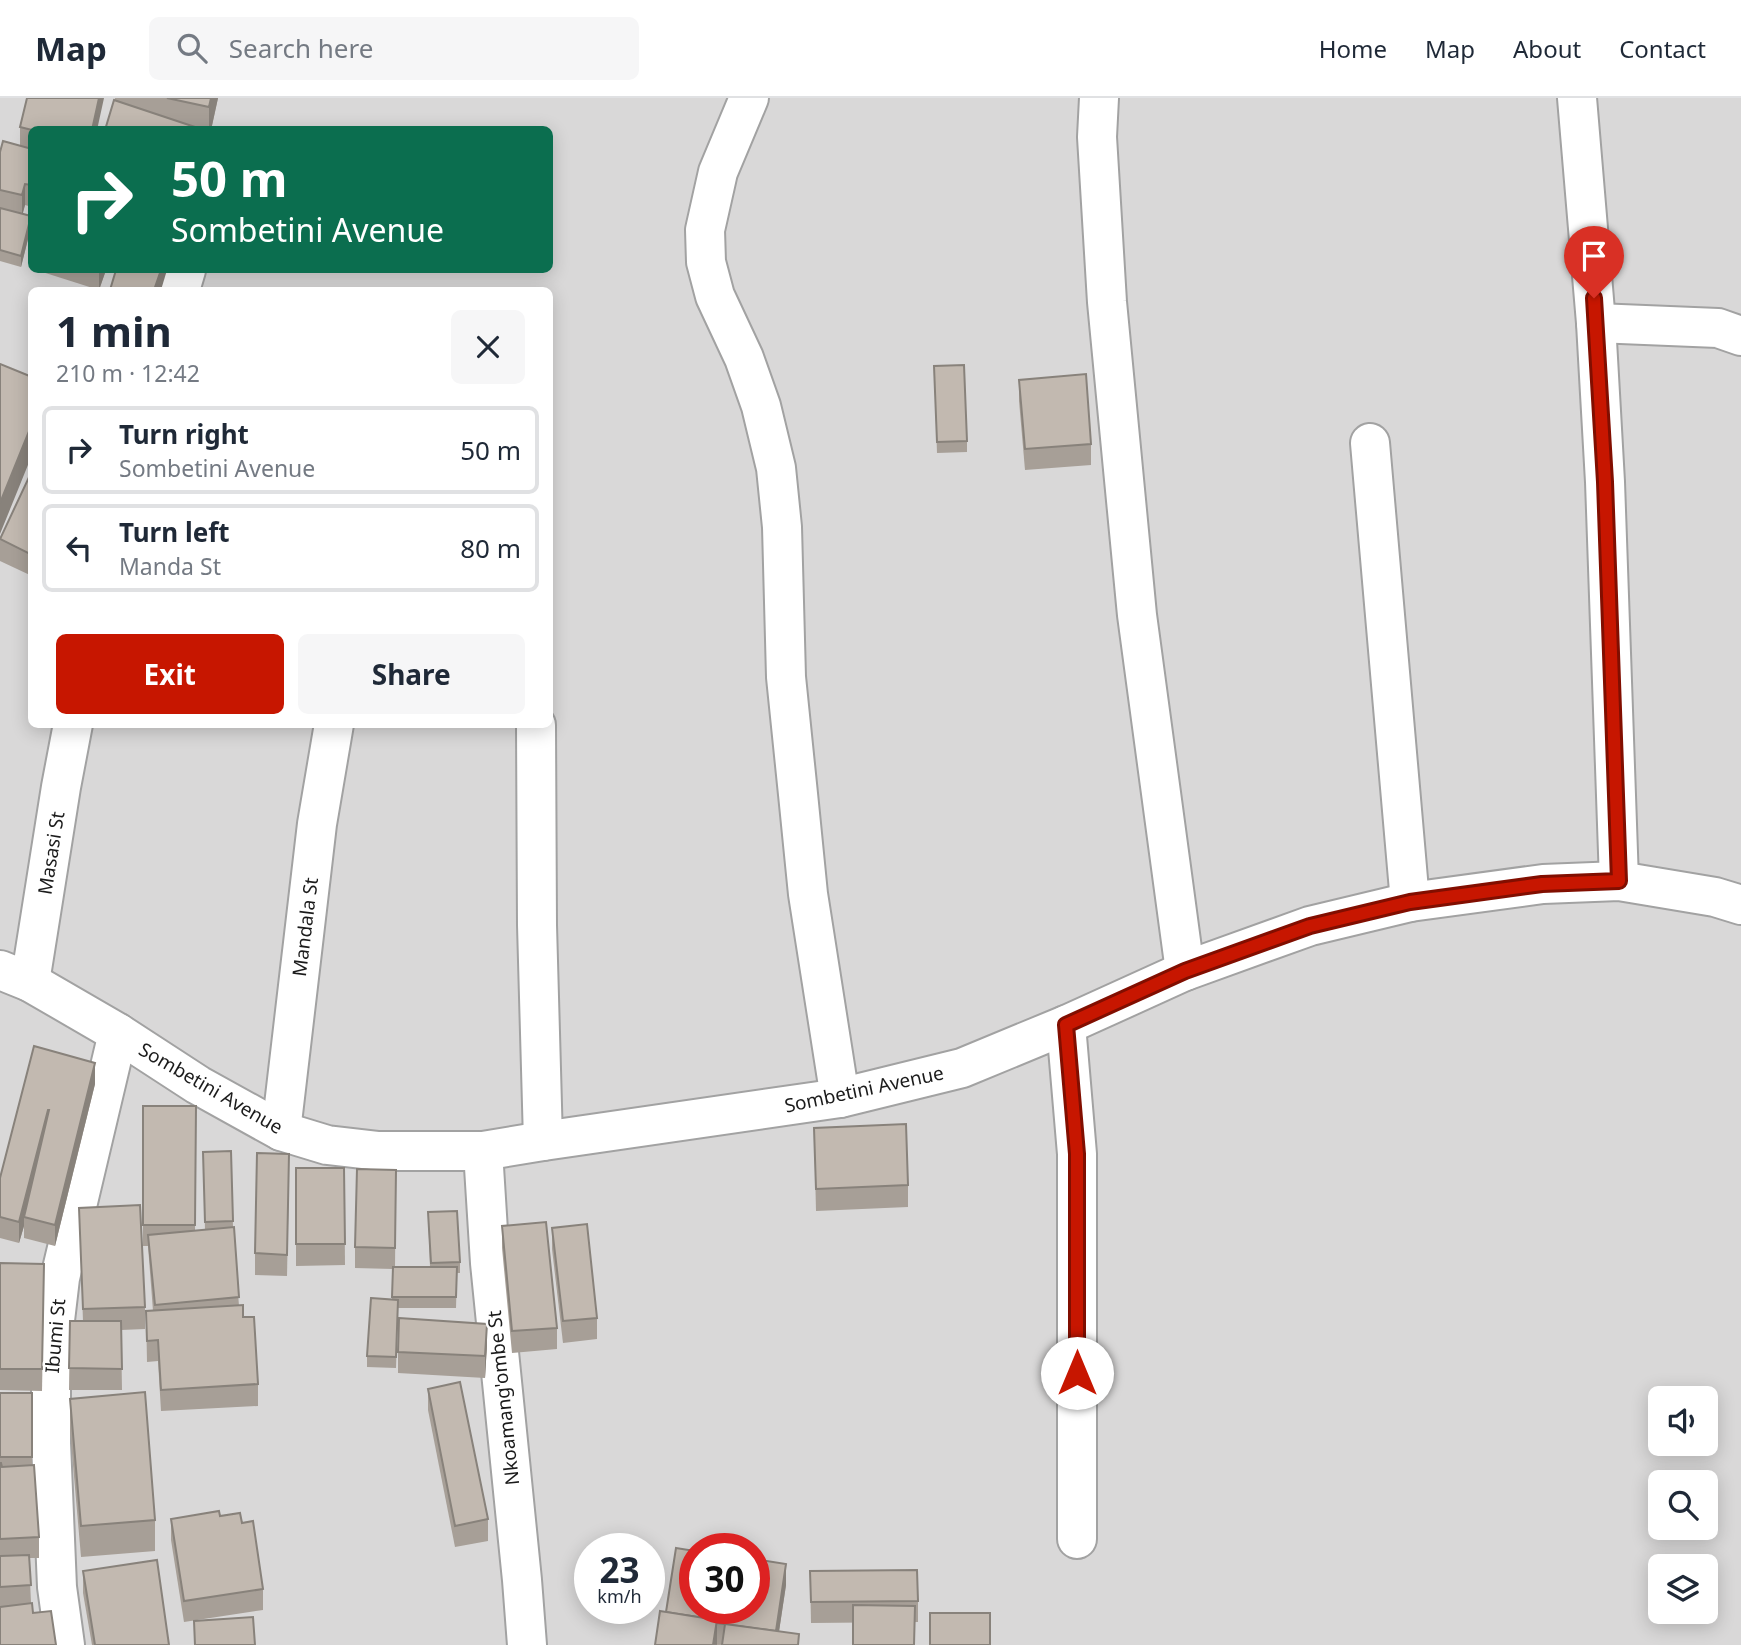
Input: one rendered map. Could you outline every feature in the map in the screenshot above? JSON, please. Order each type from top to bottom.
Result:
[{"type":"street","points":[[749,98],[718,172],[705,230],[706,262],[715,296],[744,358],[761,406],[776,467],[782,527],[786,677],[799,806],[808,894],[840,1098]]},
{"type":"street","points":[[1099,98],[1097,137],[1107,302],[1136,601],[1185,971]]},
{"type":"street","points":[[1577,98],[1596,323],[1605,482],[1619,881]]},
{"type":"street","points":[[1596,323],[1718,328],[1741,336]]},
{"type":"street","points":[[1370,443],[1410,902]]},
{"type":"street","name":"Masasi St","points":[[15,976],[73,728]]},
{"type":"street","name":"Mandala St","points":[[281,1131],[317,824],[333,728]]},
{"type":"street","points":[[536,728],[542,1141]]},
{"type":"street","name":"Sombetini Avenue","points":[[15,976],[118,1033],[198,1085],[281,1131],[327,1145],[379,1151],[483,1151],[840,1098],[962,1068],[1185,971],[1310,926],[1410,902],[1542,884],[1619,881],[1715,897],[1741,905]]},
{"type":"street","points":[[1066,1025],[1077,1154],[1077,1539]]},
{"type":"street","name":"Ibumi St","points":[[65,1645],[57,1587],[51,1443],[51,1354],[60,1278],[118,1033]]},
{"type":"street","name":"Nkoamang'ombe St","points":[[483,1151],[490,1263],[527,1645]]},
{"type":"shaded area","points":[[0,98],[1741,98],[1741,1645],[0,1645]]},
{"type":"building","points":[[27,98],[99,98],[93,126],[28,126],[28,129],[20,127]]},
{"type":"building","points":[[167,98],[211,98],[209,107]]},
{"type":"building","points":[[114,100],[192,126],[106,126]]},
{"type":"building","points":[[3,141],[28,148],[28,184],[25,184],[22,195],[0,190],[0,152]]},
{"type":"building","points":[[0,208],[28,215],[28,228],[21,256],[0,250]]},
{"type":"building","points":[[115,273],[160,273],[155,287],[111,287]]},
{"type":"building","points":[[0,364],[28,375],[28,434],[0,503]]},
{"type":"building","points":[[964,365],[967,441],[937,442],[934,366]]},
{"type":"building","points":[[1086,374],[1091,444],[1025,449],[1019,380]]},
{"type":"building","points":[[28,479],[28,553],[0,539]]},
{"type":"building","points":[[34,1046],[95,1063],[55,1225],[24,1217],[49,1110],[19,1222],[0,1217],[0,1178]]},
{"type":"building","points":[[143,1106],[196,1106],[195,1225],[143,1225]]},
{"type":"building","points":[[906,1124],[908,1185],[816,1189],[814,1128]]},
{"type":"building","points":[[231,1151],[233,1221],[205,1222],[203,1152]]},
{"type":"building","points":[[257,1153],[289,1154],[287,1255],[255,1253]]},
{"type":"building","points":[[296,1168],[344,1168],[345,1244],[296,1244]]},
{"type":"building","points":[[357,1169],[396,1170],[395,1248],[355,1247]]},
{"type":"building","points":[[140,1205],[145,1307],[83,1309],[79,1208]]},
{"type":"building","points":[[457,1211],[460,1262],[431,1263],[428,1212]]},
{"type":"building","points":[[546,1222],[557,1328],[512,1331],[502,1226]]},
{"type":"building","points":[[587,1224],[597,1318],[563,1321],[552,1228]]},
{"type":"building","points":[[234,1227],[239,1297],[155,1305],[148,1235]]},
{"type":"building","points":[[0,1263],[44,1264],[42,1369],[0,1369]]},
{"type":"building","points":[[393,1267],[457,1267],[456,1297],[392,1297]]},
{"type":"building","points":[[371,1298],[398,1300],[396,1357],[367,1356]]},
{"type":"building","points":[[243,1305],[243,1317],[254,1317],[258,1384],[161,1390],[158,1340],[147,1341],[146,1311]]},
{"type":"building","points":[[399,1318],[487,1324],[485,1356],[398,1352]]},
{"type":"building","points":[[70,1321],[121,1321],[122,1369],[69,1368]]},
{"type":"building","points":[[460,1382],[488,1519],[455,1526],[428,1389]]},
{"type":"building","points":[[145,1392],[155,1520],[81,1526],[70,1399]]},
{"type":"building","points":[[0,1393],[32,1393],[32,1457],[0,1457]]},
{"type":"building","points":[[0,1463],[2,1467],[34,1465],[39,1537],[0,1539]]},
{"type":"building","points":[[219,1511],[220,1516],[240,1513],[242,1523],[253,1521],[263,1589],[184,1601],[171,1519]]},
{"type":"building","points":[[676,1548],[679,1548],[679,1614],[666,1612]]},
{"type":"building","points":[[29,1555],[31,1585],[0,1587],[0,1556]]},
{"type":"building","points":[[157,1560],[169,1645],[95,1645],[83,1571]]},
{"type":"building","points":[[770,1562],[786,1564],[776,1631],[724,1624],[770,1624]]},
{"type":"building","points":[[917,1570],[918,1601],[811,1602],[810,1571]]},
{"type":"building","points":[[32,1603],[33,1613],[51,1611],[56,1645],[0,1645],[0,1607]]},
{"type":"building","points":[[853,1605],[915,1606],[914,1645],[853,1645]]},
{"type":"building","points":[[665,1612],[679,1614],[679,1624],[716,1624],[713,1645],[655,1645],[658,1624],[665,1624]]},
{"type":"building","points":[[930,1613],[990,1613],[990,1645],[930,1645]]},
{"type":"building","points":[[253,1617],[255,1645],[195,1645],[194,1621]]},
{"type":"building","points":[[725,1624],[799,1634],[798,1645],[722,1645]]},
{"type":"route","points":[[1077,1373],[1077,1154],[1066,1025],[1185,971],[1310,926],[1410,902],[1542,884],[1619,881],[1605,482],[1594,298]]}]
